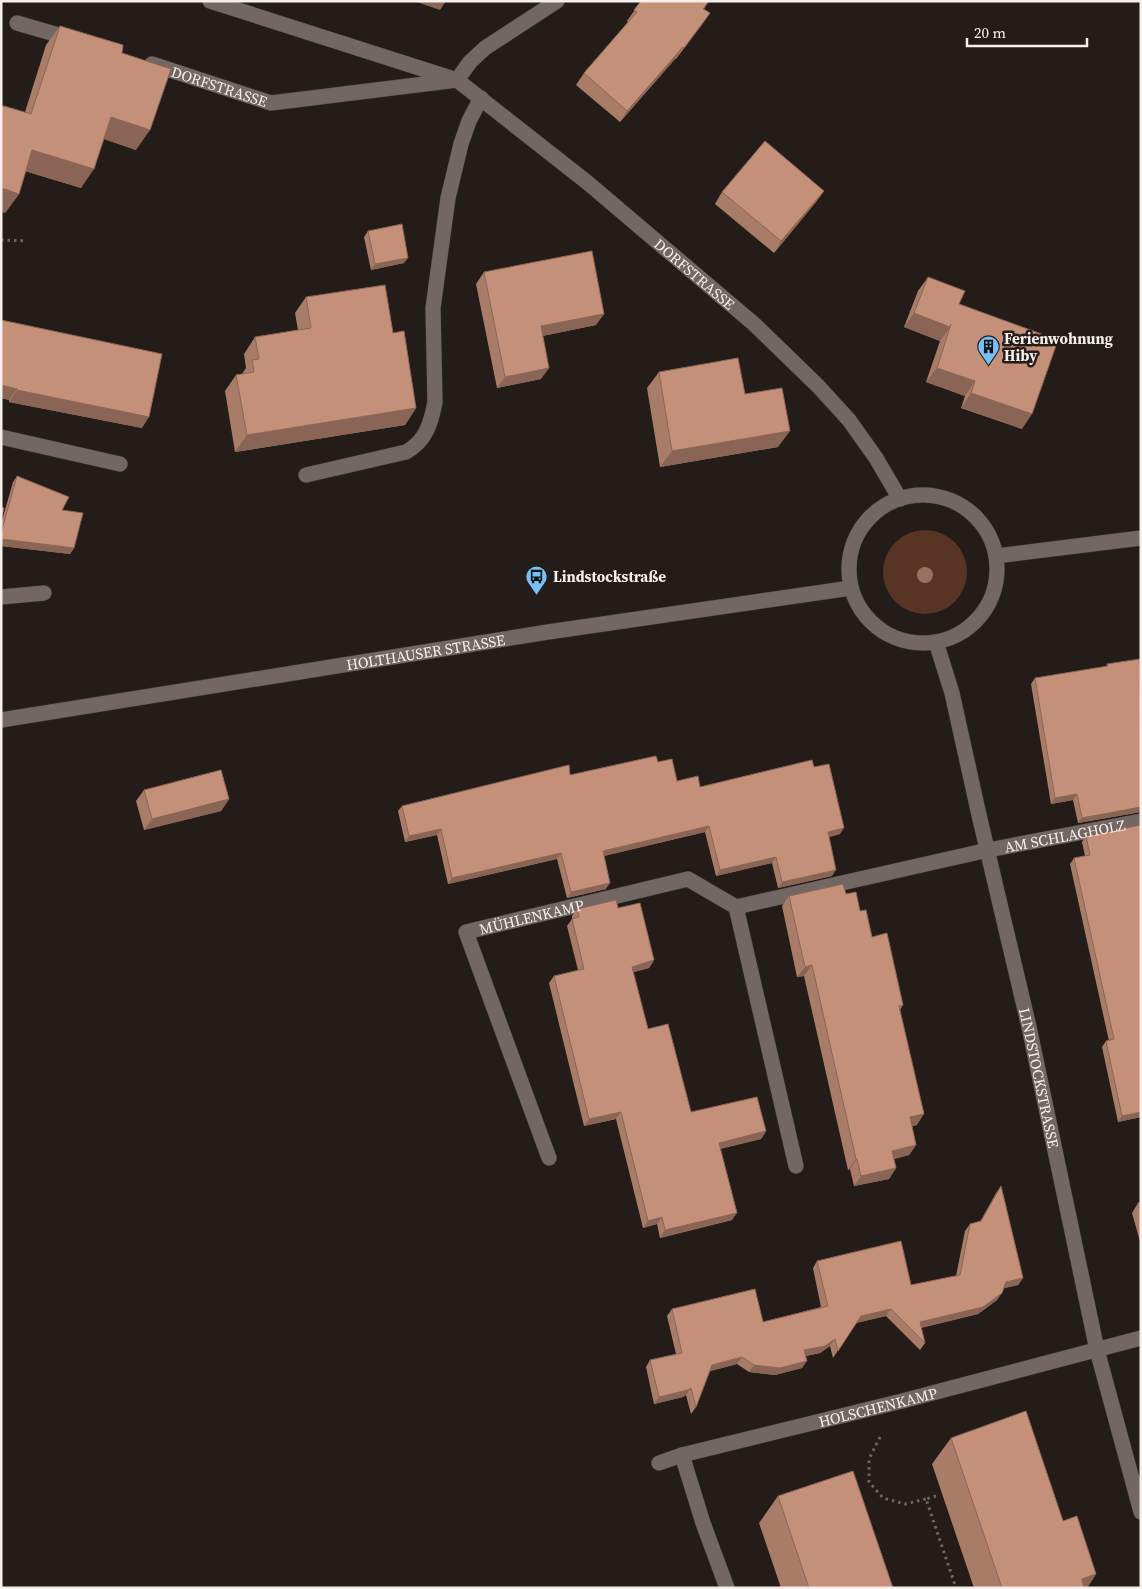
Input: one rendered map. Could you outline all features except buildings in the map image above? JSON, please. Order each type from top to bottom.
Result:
[{"type":"street","name":"DORFSTRASSE","points":[[210,1],[253,8],[457,80],[588,183],[761,331],[818,386],[849,420],[876,458],[900,499]]},
{"type":"street","points":[[457,80],[470,62],[485,48],[557,1]]},
{"type":"street","points":[[17,23],[82,42]]},
{"type":"street","name":"DORFSTRASSE","points":[[137,59],[271,103],[457,80]]},
{"type":"street","points":[[306,475],[406,452],[414,447],[428,431],[435,402],[434,308],[448,198],[461,144],[469,121],[481,98]]},
{"type":"street","points":[[1,437],[120,464]]},
{"type":"street","points":[[921,495],[942,497],[962,506],[978,518],[990,536],[996,556],[997,576],[993,595],[984,612],[971,626],[955,636],[936,642],[914,643],[893,637],[880,629],[874,625],[860,608],[851,588],[849,570],[852,551],[858,534],[869,519],[883,507],[900,499],[921,495]]},
{"type":"street","points":[[996,556],[1141,538]]},
{"type":"street","name":"HOLTHAUSER STRASSE","points":[[1,720],[548,632],[851,588]]},
{"type":"street","points":[[1,597],[44,593]]},
{"type":"street","name":"LINDSTOCKSTRASSE","points":[[936,642],[952,693],[1030,1027],[1097,1350],[1141,1512]]},
{"type":"street","name":"AM SCHLAGHOLZ","points":[[988,850],[1141,821]]},
{"type":"street","points":[[796,1166],[736,907],[988,850]]},
{"type":"street","name":"MÜHLENKAMP","points":[[548,1158],[466,932],[688,880],[736,907]]},
{"type":"street","name":"HOLSCHENKAMP","points":[[659,1463],[682,1455],[902,1401],[1141,1338]]},
{"type":"street","points":[[682,1455],[703,1523],[727,1588]]},
{"type":"path","points":[[1,240],[26,241]]},
{"type":"path","points":[[902,1401],[869,1459],[868,1482],[883,1498],[905,1504],[936,1496]]},
{"type":"path","points":[[926,1499],[956,1588]]},
{"type":"shaded area","points":[[925,530],[941,533],[955,542],[964,556],[967,572],[964,588],[955,602],[941,611],[925,614],[909,611],[895,602],[886,588],[883,572],[886,556],[895,542],[909,533]]},
{"type":"place","name":"Ferienwohnung Hiby","points":[[988,366]]},
{"type":"place","name":"Lindstockstraße","points":[[537,595]]}]
